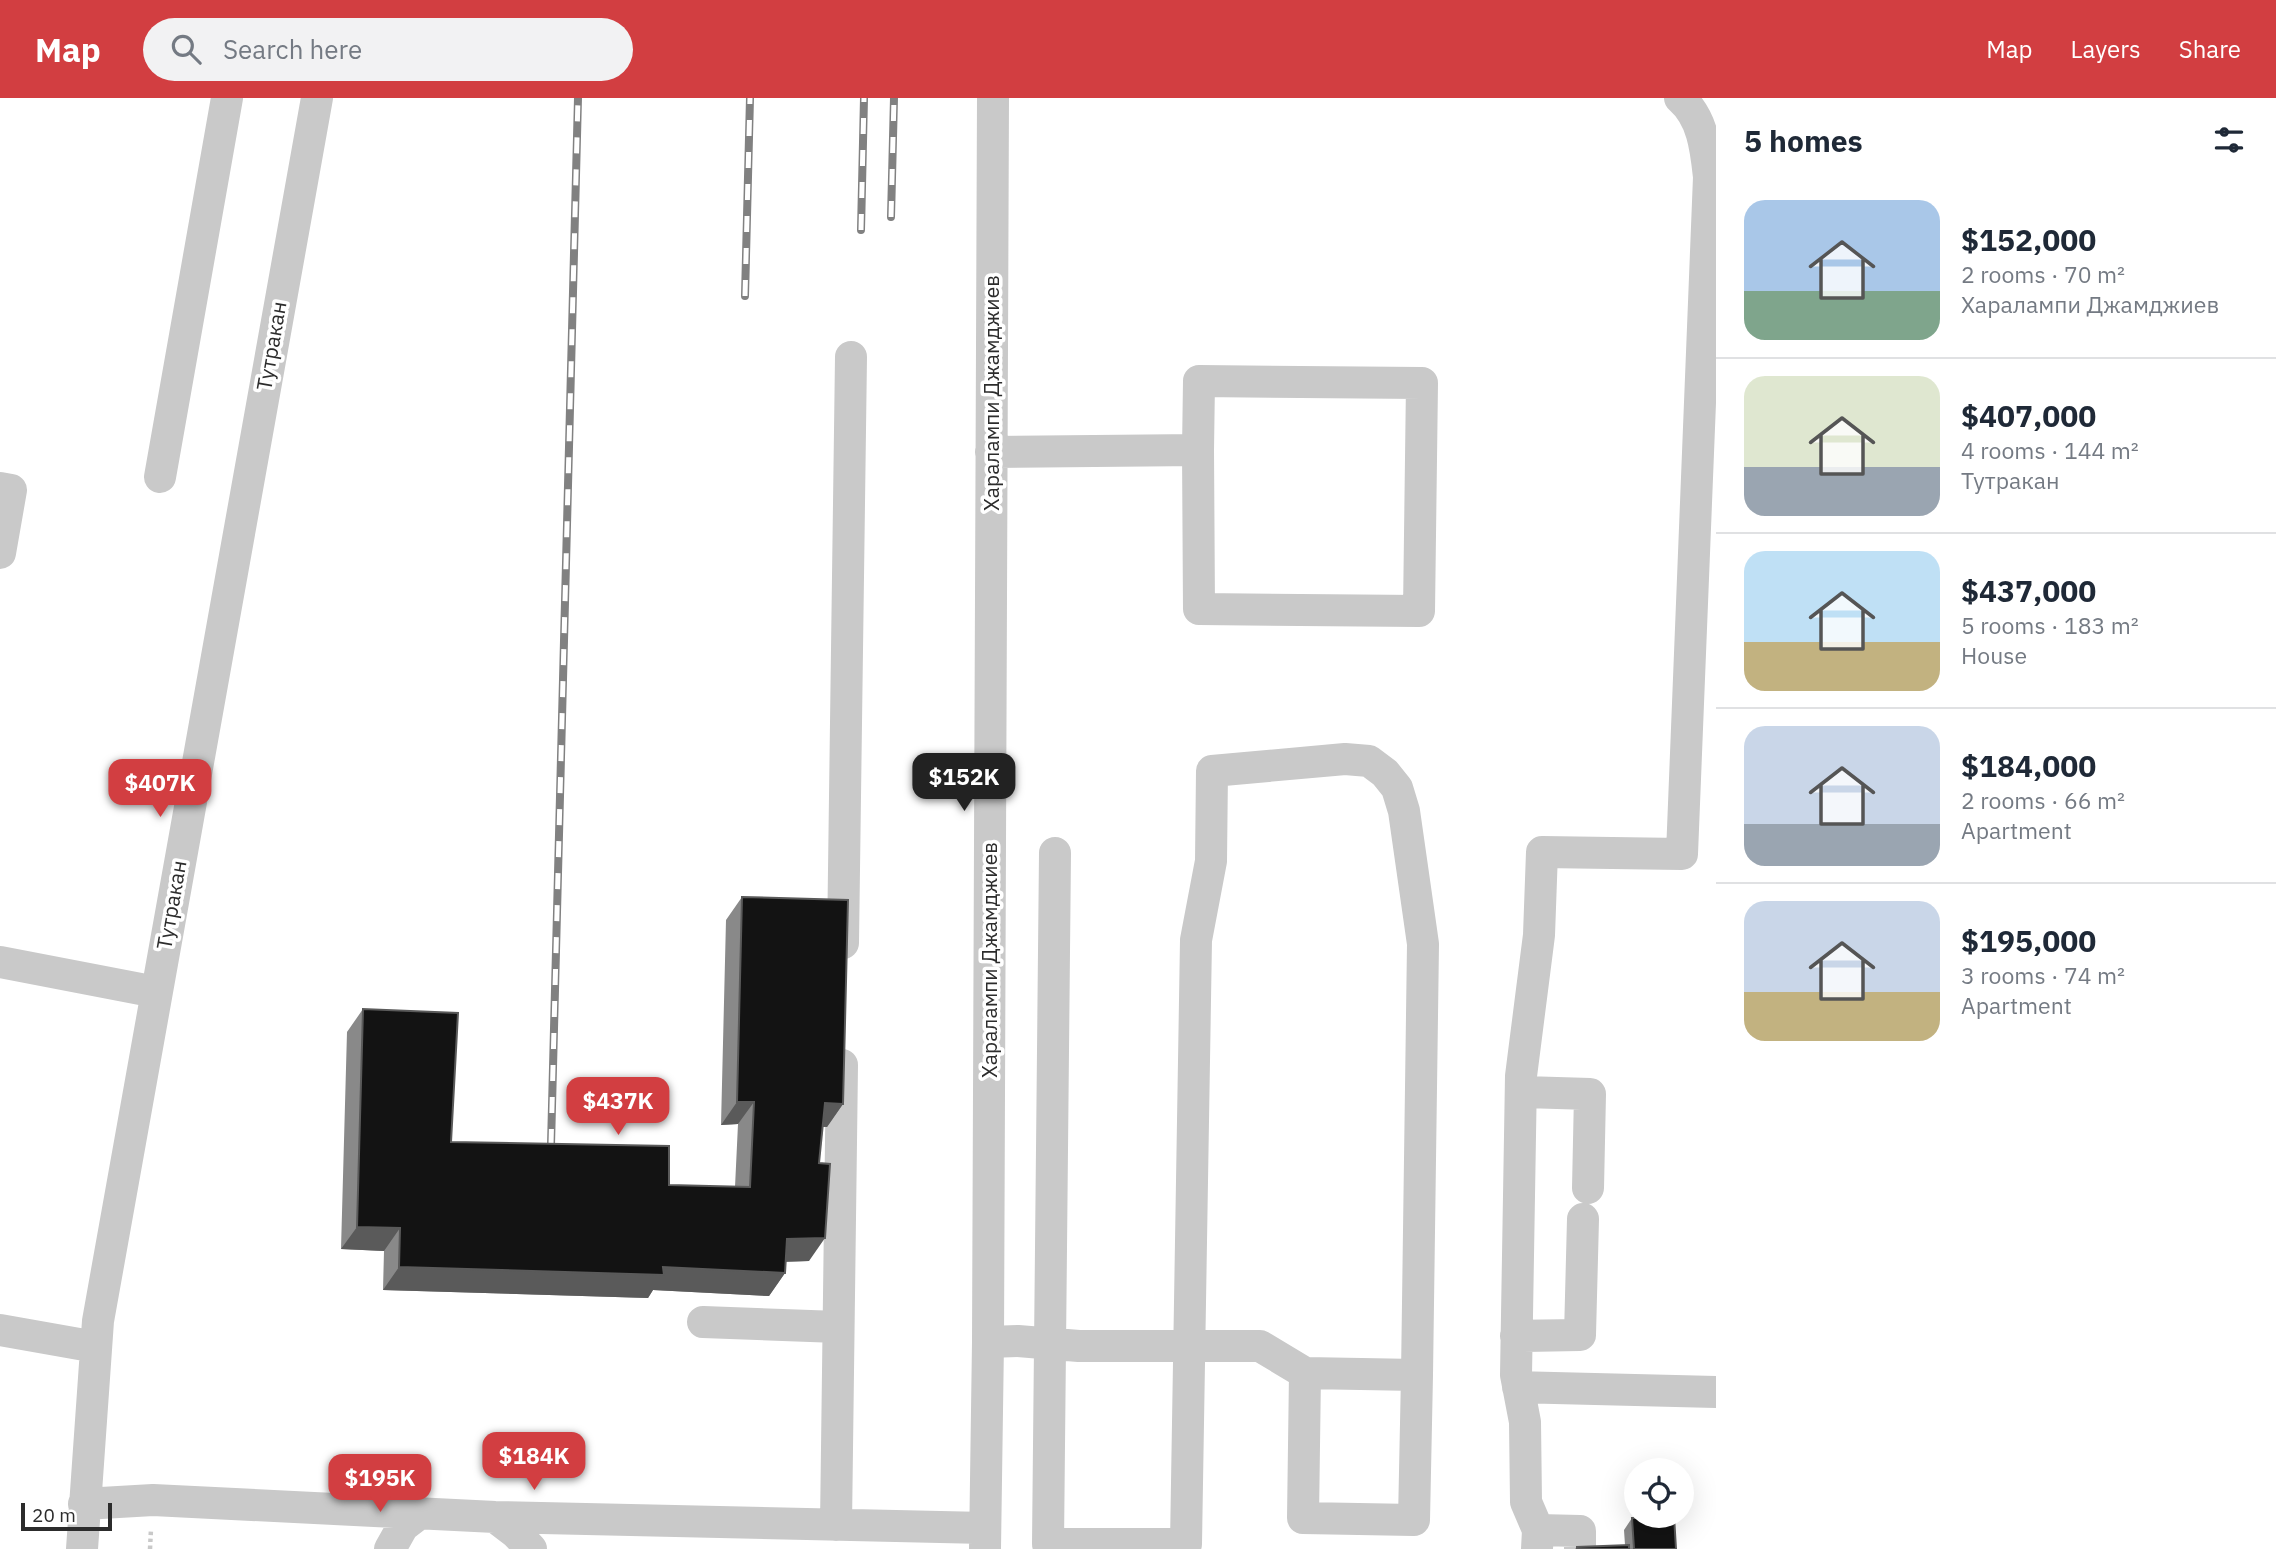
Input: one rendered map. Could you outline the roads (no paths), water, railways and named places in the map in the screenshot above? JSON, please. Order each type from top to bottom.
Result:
[{"type":"street","points":[[160,477],[227,98]]},
{"type":"street","name":"Тутракан","points":[[82,1549],[98,1321],[317,98]]},
{"type":"street","name":"Харалампи Джамджиев","points":[[985,1539],[993,98]]},
{"type":"street","points":[[1580,1549],[1580,1531],[1538,1540],[1526,1502],[1525,1422],[1516,1375],[1521,1092],[1539,935],[1542,852],[1682,854],[1709,177],[1705,142],[1691,107],[1681,98]]},
{"type":"street","points":[[843,967],[851,357]]},
{"type":"street","points":[[1199,381],[1422,383],[1419,611],[1199,609],[1198,450],[1199,381]]},
{"type":"street","points":[[992,452],[1198,450]]},
{"type":"street","points":[[0,488],[11,490],[0,553]]},
{"type":"street","points":[[1055,853],[1048,1544],[1186,1544],[1196,940],[1210,861],[1212,771],[1345,759],[1369,761],[1385,773],[1397,788],[1404,811],[1423,944],[1414,1520],[1303,1518],[1305,1373]]},
{"type":"street","points":[[0,962],[156,992]]},
{"type":"street","points":[[836,1525],[842,1036]]},
{"type":"street","points":[[1521,1092],[1590,1094],[1588,1188]]},
{"type":"street","points":[[1516,1336],[1580,1335],[1583,1219]]},
{"type":"street","points":[[703,1322],[838,1327]]},
{"type":"street","points":[[0,1330],[96,1347]]},
{"type":"street","points":[[988,1342],[1079,1346],[1260,1346],[1305,1373],[1417,1375]]},
{"type":"street","points":[[1518,1387],[1716,1392]]},
{"type":"street","points":[[84,1504],[153,1500],[495,1517],[836,1525],[985,1539]]},
{"type":"street","points":[[390,1549],[403,1526],[420,1513]]},
{"type":"street","points":[[495,1517],[531,1549]]},
{"type":"railway","points":[[551,1145],[578,98]]},
{"type":"railway","points":[[745,296],[750,98]]},
{"type":"railway","points":[[861,230],[864,98]]},
{"type":"railway","points":[[891,217],[894,98]]}]
